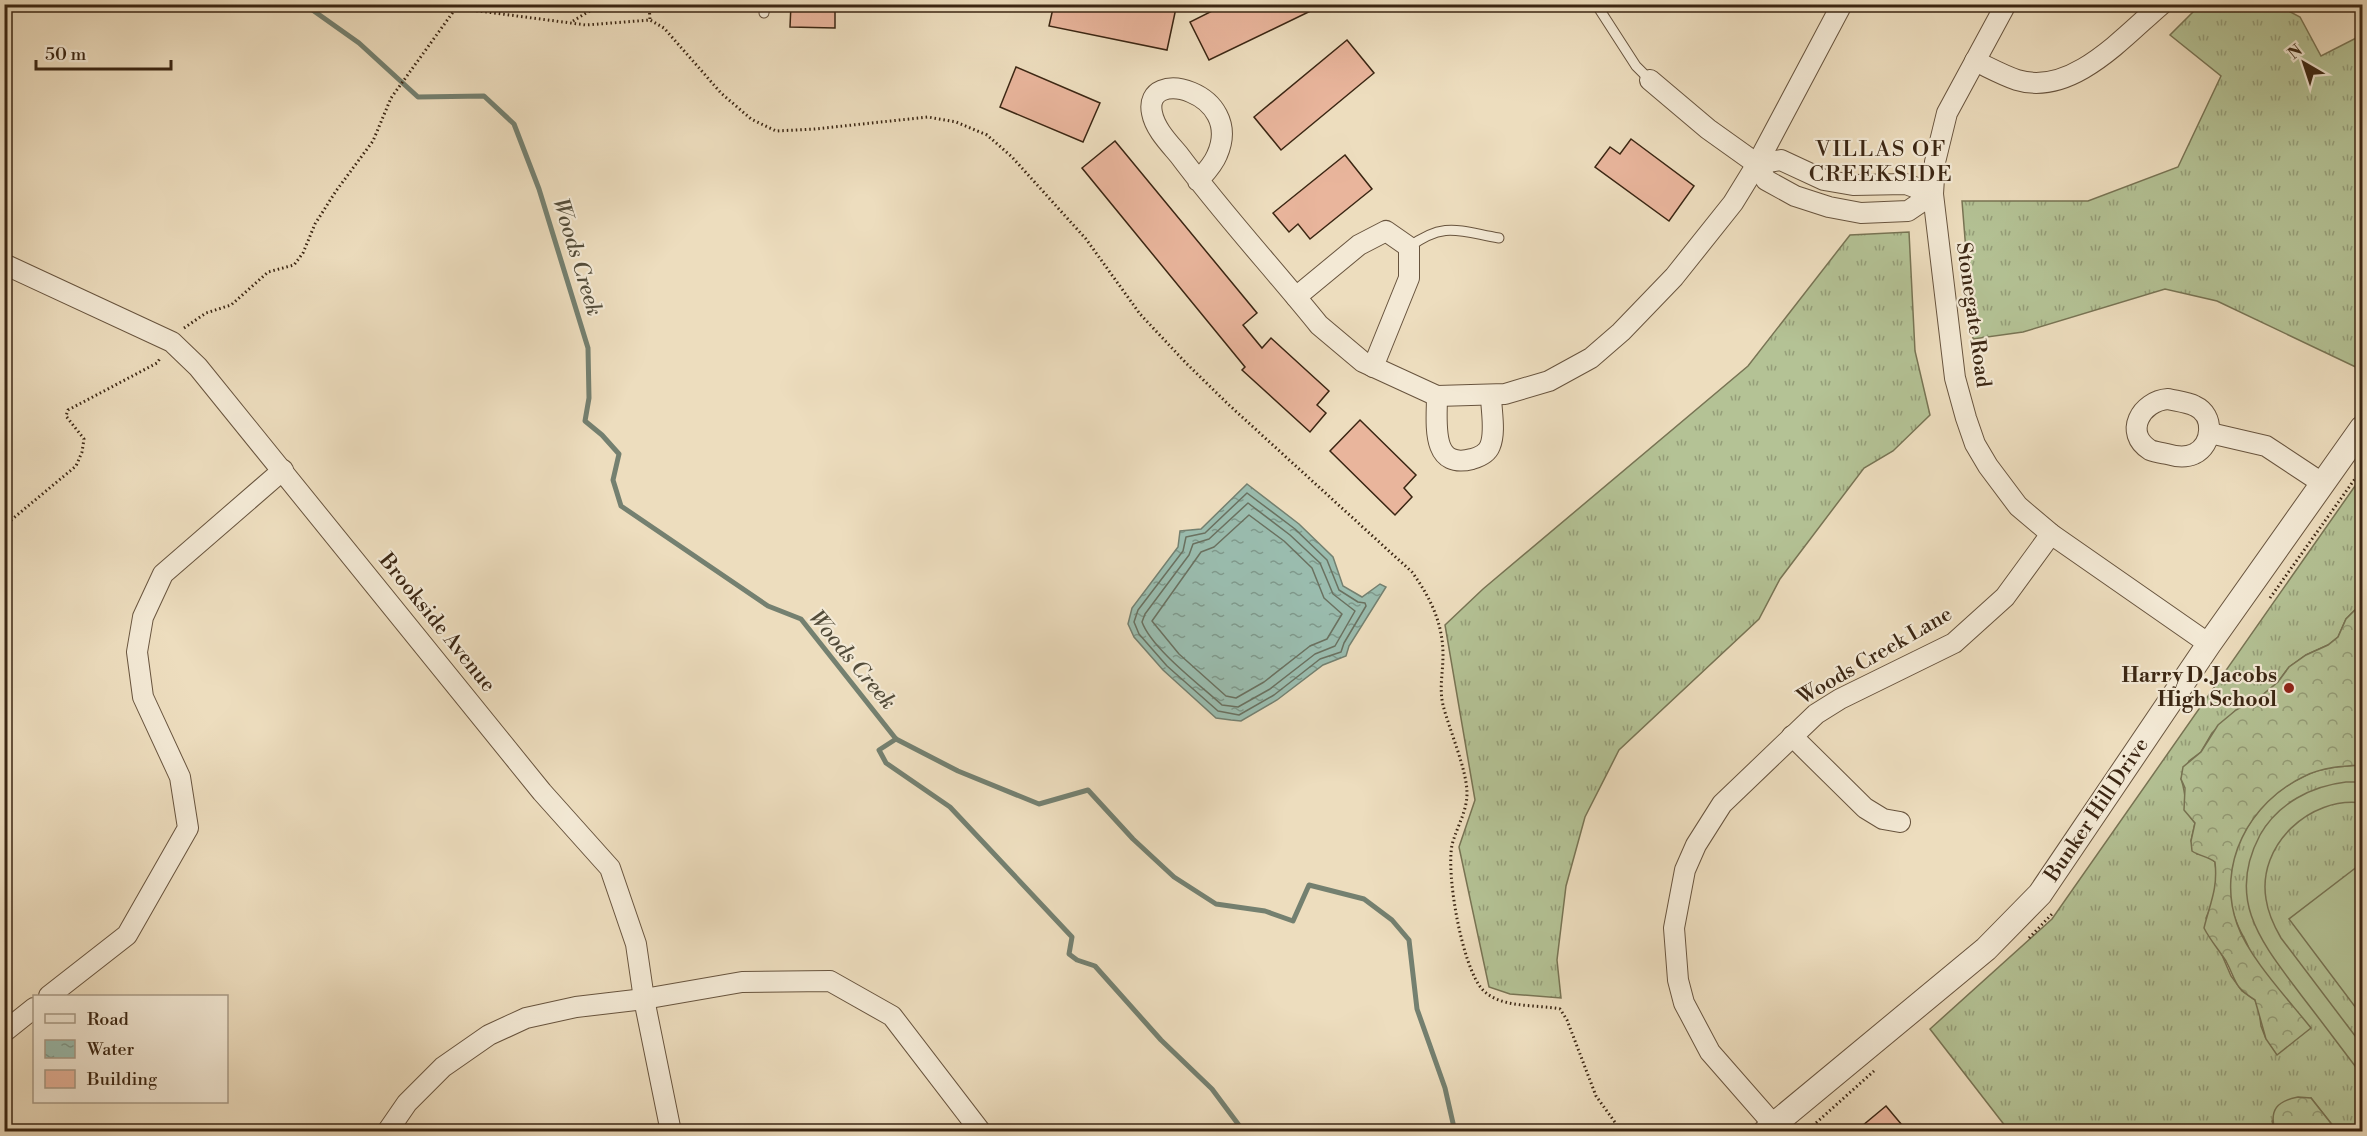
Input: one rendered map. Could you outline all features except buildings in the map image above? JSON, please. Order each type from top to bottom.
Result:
[{"type":"street","points":[[1198,181],[1217,154],[1221,138],[1218,117],[1205,101],[1189,90],[1175,88],[1159,93],[1151,105],[1154,121],[1198,181],[1319,325],[1341,345],[1373,367],[1437,396],[1505,394],[1549,381],[1591,358],[1621,332],[1701,247],[1733,203],[1757,164],[1842,4]]},
{"type":"street","name":"Stonegate Road","points":[[2006,4],[1947,113],[1935,162],[1933,194],[1954,378],[1966,418],[1975,444],[1988,466],[2018,506],[2051,534],[2209,644]]},
{"type":"street","points":[[1974,61],[2018,80],[2036,82],[2068,76],[2086,69],[2162,4]]},
{"type":"street","points":[[1650,80],[1708,129],[1757,164],[1766,180],[1795,196],[1861,213],[1908,211],[1933,194]]},
{"type":"street","points":[[1757,164],[1781,160],[1824,180],[1853,185],[1906,184],[1933,194]]},
{"type":"street","points":[[1296,297],[1359,245],[1386,231],[1409,248],[1409,278],[1373,367]]},
{"type":"street","name":"Brookside Avenue","points":[[4,264],[172,342],[198,367],[542,792],[610,868],[636,944],[644,999],[671,1131]]},
{"type":"street","points":[[1437,396],[1437,441],[1443,452],[1454,460],[1466,461],[1480,457],[1490,448],[1492,438],[1491,394]]},
{"type":"street","name":"Bunker Hill Drive","points":[[1772,1129],[1986,949],[2040,894],[2209,644],[2362,428]]},
{"type":"street","points":[[2210,433],[2266,446],[2322,483]]},
{"type":"street","points":[[50,995],[128,935],[188,828],[180,777],[143,697],[137,652],[143,617],[163,574],[282,470]]},
{"type":"street","name":"Woods Creek Lane","points":[[1772,1129],[1710,1052],[1684,1003],[1678,980],[1674,928],[1685,870],[1711,818],[1734,791],[1792,736],[1816,714],[1840,699],[1954,643],[2006,597],[2051,534]]},
{"type":"street","points":[[1792,736],[1865,808],[1882,819],[1900,822]]},
{"type":"street","points":[[387,1131],[407,1103],[443,1067],[489,1035],[526,1018],[576,1007],[644,999],[742,982],[830,981],[892,1016],[981,1131]]},
{"type":"street","points":[[4,1032],[33,1009]]},
{"type":"lane","points":[[1596,4],[1636,66],[1650,80]]},
{"type":"lane","points":[[1409,248],[1424,236],[1437,231],[1446,230],[1499,238]]},
{"type":"path","points":[[451,4],[456,8],[586,25],[650,20],[664,28],[721,93],[751,119],[776,131],[928,117],[956,122],[987,135],[1012,157],[1086,239],[1140,314],[1186,363],[1412,572],[1433,605],[1440,627],[1443,655],[1440,692],[1467,789],[1467,808],[1452,844],[1451,861],[1461,939],[1471,971],[1483,991],[1501,1001],[1560,1010],[1567,1020],[1596,1096],[1622,1131]]},
{"type":"path","points":[[571,22],[601,4]]},
{"type":"path","points":[[649,4],[650,20]]},
{"type":"path","points":[[4,526],[76,466],[84,439],[66,416],[68,410],[157,363],[185,327],[206,313],[231,304],[268,272],[294,265],[303,253],[315,224],[336,191],[373,141],[390,98],[456,8]]},
{"type":"green space","points":[[2200,5],[2277,5],[2300,17],[2321,56],[2362,35],[2362,370],[2217,301],[2165,289],[2023,332],[1973,339],[1962,201],[2088,201],[2178,167],[2221,76],[2170,35]]},
{"type":"green space","points":[[1909,232],[1915,351],[1930,415],[1893,451],[1864,468],[1780,579],[1759,619],[1619,750],[1585,817],[1566,886],[1557,960],[1561,998],[1510,994],[1489,987],[1459,847],[1475,800],[1445,625],[1483,589],[1748,366],[1850,235]]},
{"type":"green space","name":"Harry D. Jacobs High School","points":[[2362,476],[2362,603],[2346,619],[2338,637],[2289,667],[2278,682],[2260,697],[2236,710],[2212,733],[2201,752],[2189,761],[2181,779],[2187,807],[2195,823],[2191,841],[2197,854],[2207,855],[2215,862],[2215,891],[2206,918],[2231,976],[2242,991],[2255,1000],[2266,1039],[2249,949],[2231,904],[2231,870],[2235,853],[2251,822],[2262,808],[2289,785],[2318,771],[2362,765],[2362,1131],[2337,1131],[2311,1098],[2272,1121],[2275,1131],[2009,1131],[1930,1029],[2052,919]]},
{"type":"green space","points":[[2362,603],[2362,765],[2319,771],[2285,787],[2253,819],[2242,838],[2235,858],[2231,880],[2232,902],[2237,924],[2250,951],[2311,1028],[2277,1055],[2266,1039],[2255,1000],[2239,987],[2226,961],[2204,928],[2214,888],[2215,862],[2192,851],[2191,841],[2195,823],[2184,810],[2185,788],[2181,779],[2183,767],[2201,752],[2218,725],[2236,710],[2260,697],[2278,682],[2289,667],[2338,637],[2346,619]]},
{"type":"green space","points":[[2346,782],[2362,782],[2362,803],[2343,803],[2324,807],[2306,816],[2291,828],[2279,843],[2270,860],[2265,879],[2266,899],[2281,938],[2362,1045],[2362,1075],[2262,939],[2253,921],[2246,881],[2250,859],[2260,835],[2276,814],[2286,805],[2309,792]]},
{"type":"green space","points":[[2362,863],[2362,1016],[2289,919]]},
{"type":"green space","points":[[2298,1097],[2311,1098],[2337,1131],[2275,1131],[2273,1117],[2276,1108],[2285,1101]]},
{"type":"water","points":[[1247,484],[1299,524],[1333,557],[1343,586],[1362,597],[1380,584],[1386,587],[1349,646],[1346,656],[1323,665],[1277,700],[1241,721],[1216,718],[1163,670],[1134,637],[1128,624],[1132,608],[1178,547],[1180,531],[1201,529]]},
{"type":"waterway","name":"Woods Creek","points":[[304,4],[359,43],[418,97],[484,96],[514,124],[539,189],[588,348],[589,398],[585,421],[619,454],[613,480],[621,506],[768,606],[801,619],[896,739],[958,771],[1039,804],[1088,790],[1133,839],[1174,877],[1216,904],[1265,911],[1293,921],[1309,885],[1364,899],[1392,920],[1409,940],[1417,1009],[1445,1088],[1455,1132]]},
{"type":"waterway","points":[[896,739],[879,750],[886,763],[950,807],[1072,937],[1069,954],[1077,960],[1095,966],[1161,1040],[1212,1089],[1244,1132]]},
{"type":"place","name":"Harry D. Jacobs High School","points":[[2289,688]]},
{"type":"district","name":"VILLAS OF CREEKSIDE","points":[[1881,162]]}]
